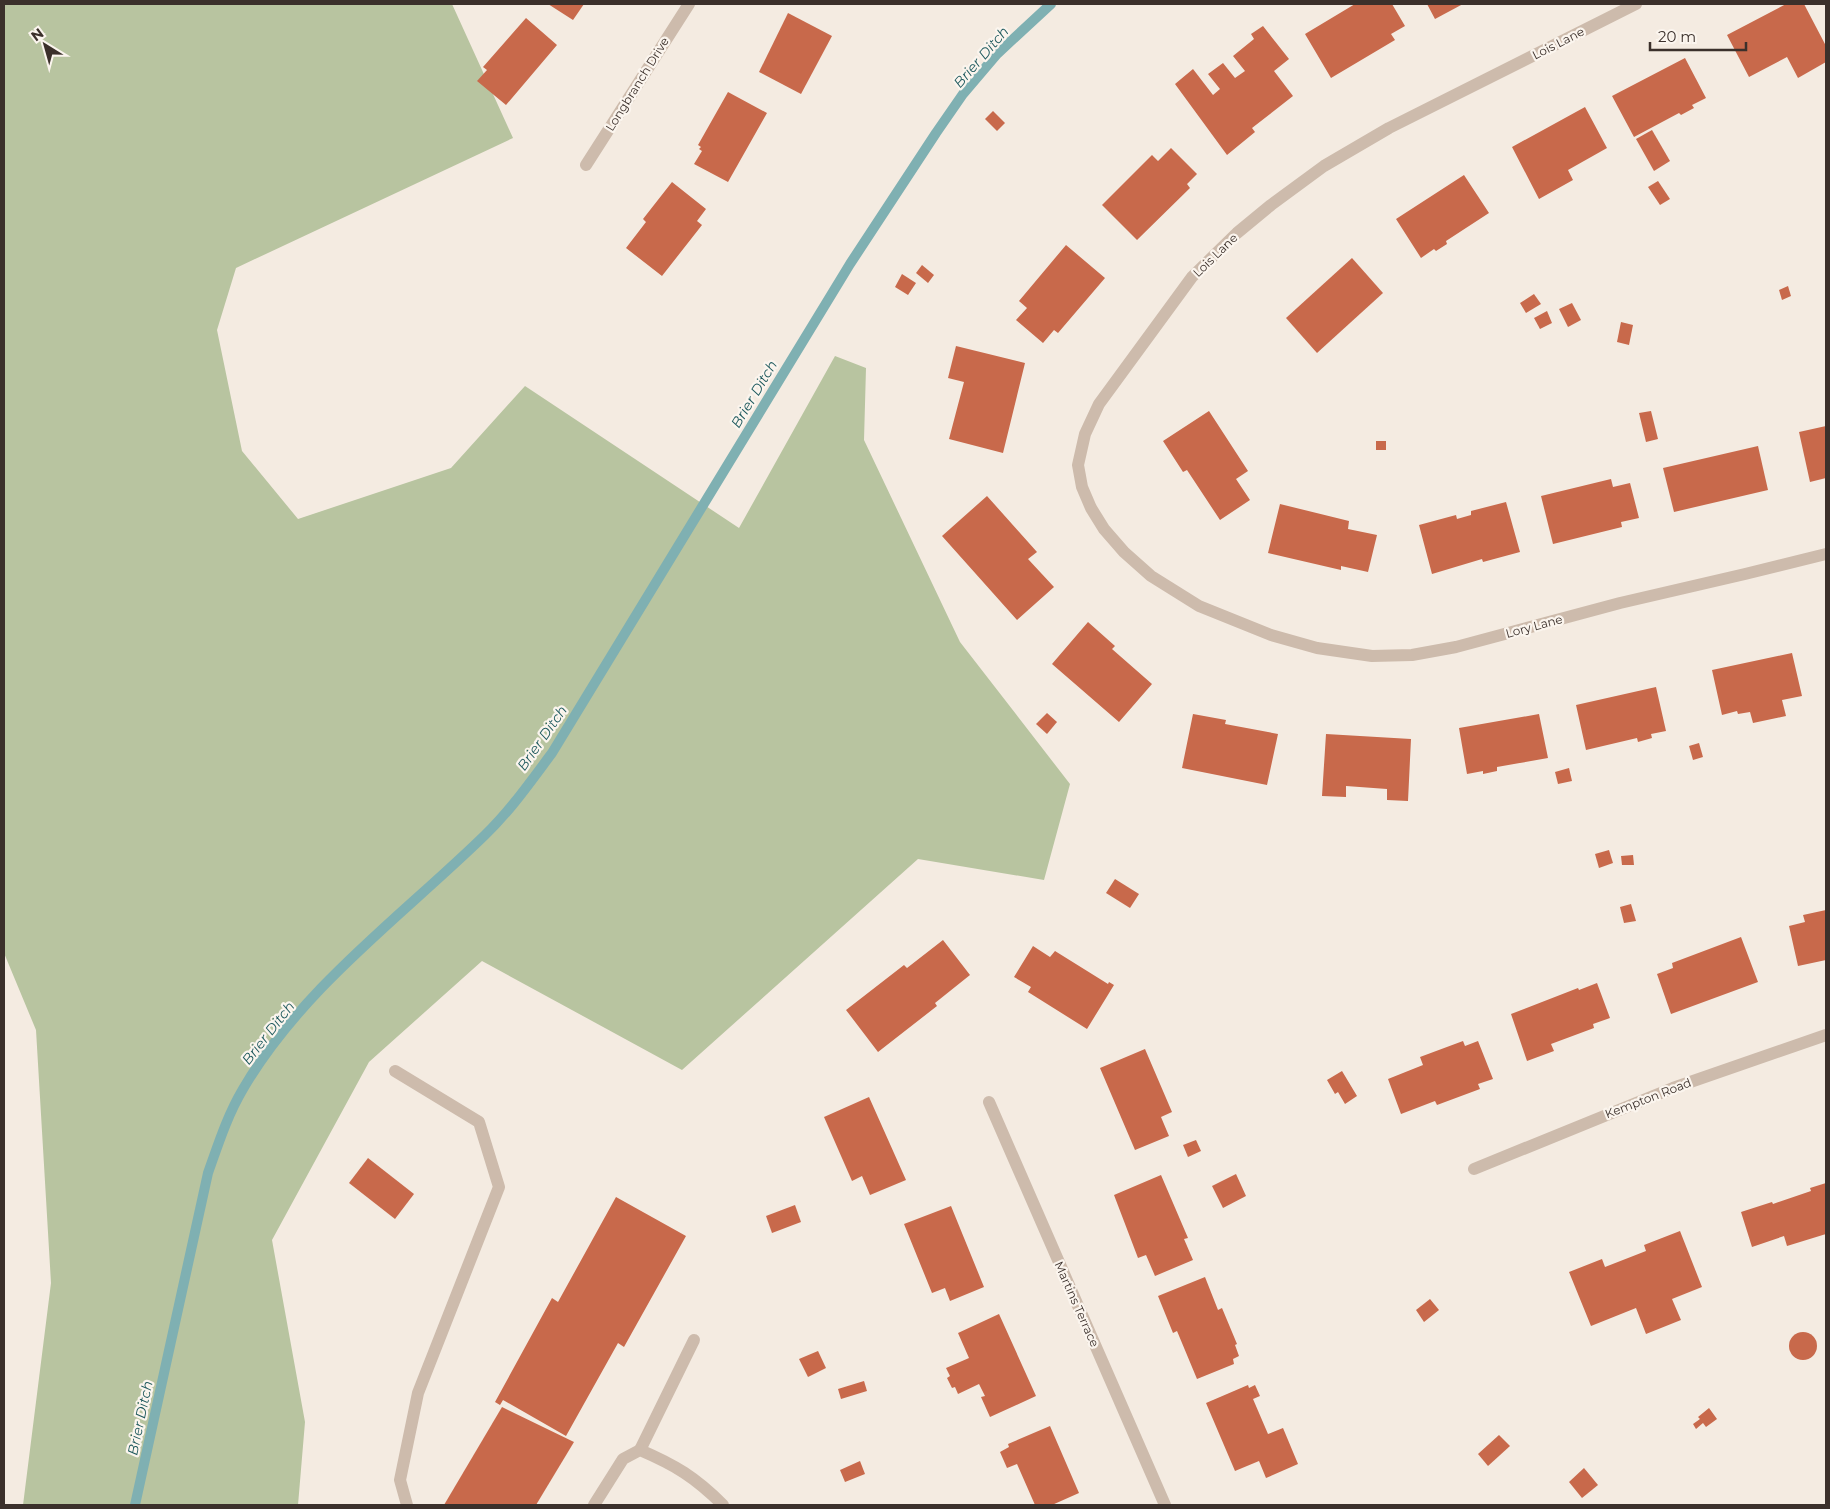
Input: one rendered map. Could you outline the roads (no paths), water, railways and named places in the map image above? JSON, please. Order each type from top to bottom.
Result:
[{"type":"street","name":"Longbranch Drive","points":[[586,165],[689,4]]},
{"type":"street","name":"Lois Lane","points":[[1240,623],[1199,606],[1151,576],[1124,552],[1090,508],[1082,487],[1078,465],[1085,434],[1099,404],[1192,277],[1237,233],[1271,205],[1324,166],[1389,128],[1636,4]]},
{"type":"street","name":"Lory Lane","points":[[1240,623],[1271,635],[1317,648],[1372,656],[1412,655],[1456,647],[1620,603],[1826,554]]},
{"type":"street","name":"Kempton Road","points":[[1474,1169],[1673,1088],[1826,1035]]},
{"type":"street","points":[[395,1070],[480,1122],[499,1187],[418,1393],[400,1480],[407,1505]]},
{"type":"street","name":"Martins Terrace","points":[[989,1102],[1165,1505]]},
{"type":"street","points":[[594,1505],[622,1459],[640,1450],[694,1340]]},
{"type":"street","points":[[640,1450],[668,1462],[690,1476],[723,1505]]},
{"type":"waterway","name":"Brier Ditch","points":[[135,1505],[208,1173],[219,1141],[243,1089],[267,1052],[294,1018],[355,954],[494,826],[512,806],[552,753],[850,264],[936,133],[963,94],[997,54],[1051,4]]}]
